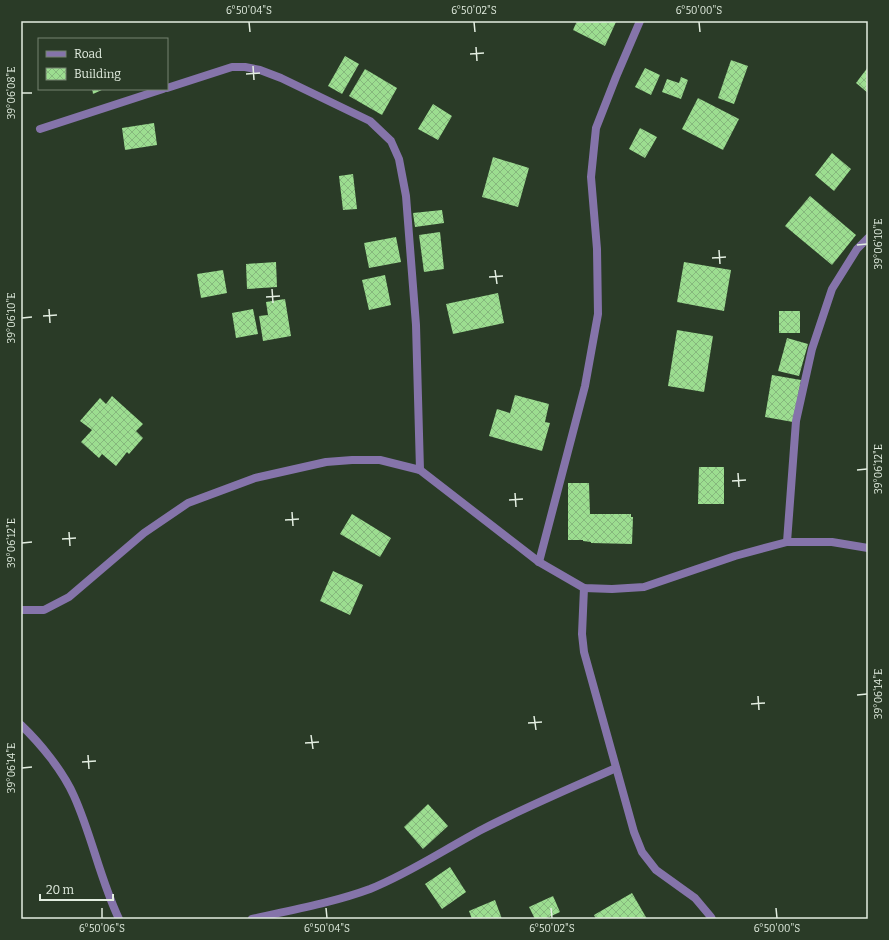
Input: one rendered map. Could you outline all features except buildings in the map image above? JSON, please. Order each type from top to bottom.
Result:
[{"type":"street","points":[[539,562],[585,386],[598,314],[597,249],[591,177],[596,128],[640,21]]},
{"type":"street","points":[[168,88],[232,67],[245,67],[260,70],[281,78],[370,121],[391,141],[399,159],[406,196],[416,325],[420,470]]},
{"type":"street","points":[[40,129],[160,90]]},
{"type":"street","points":[[787,542],[796,421],[812,349],[832,289],[858,249],[868,238]]},
{"type":"street","points":[[21,610],[44,610],[70,597],[144,533],[188,503],[255,478],[326,462],[352,460],[380,460],[420,470],[539,562],[584,588],[644,588],[735,556],[787,542],[832,542],[868,548]]},
{"type":"street","points":[[584,588],[582,634],[584,652],[634,832],[642,852],[656,870],[695,898],[712,919]]},
{"type":"street","points":[[21,725],[32,735],[55,764],[73,794],[91,841],[111,903],[119,919]]},
{"type":"street","points":[[252,919],[342,899],[371,888],[414,869],[482,829],[616,768]]}]
